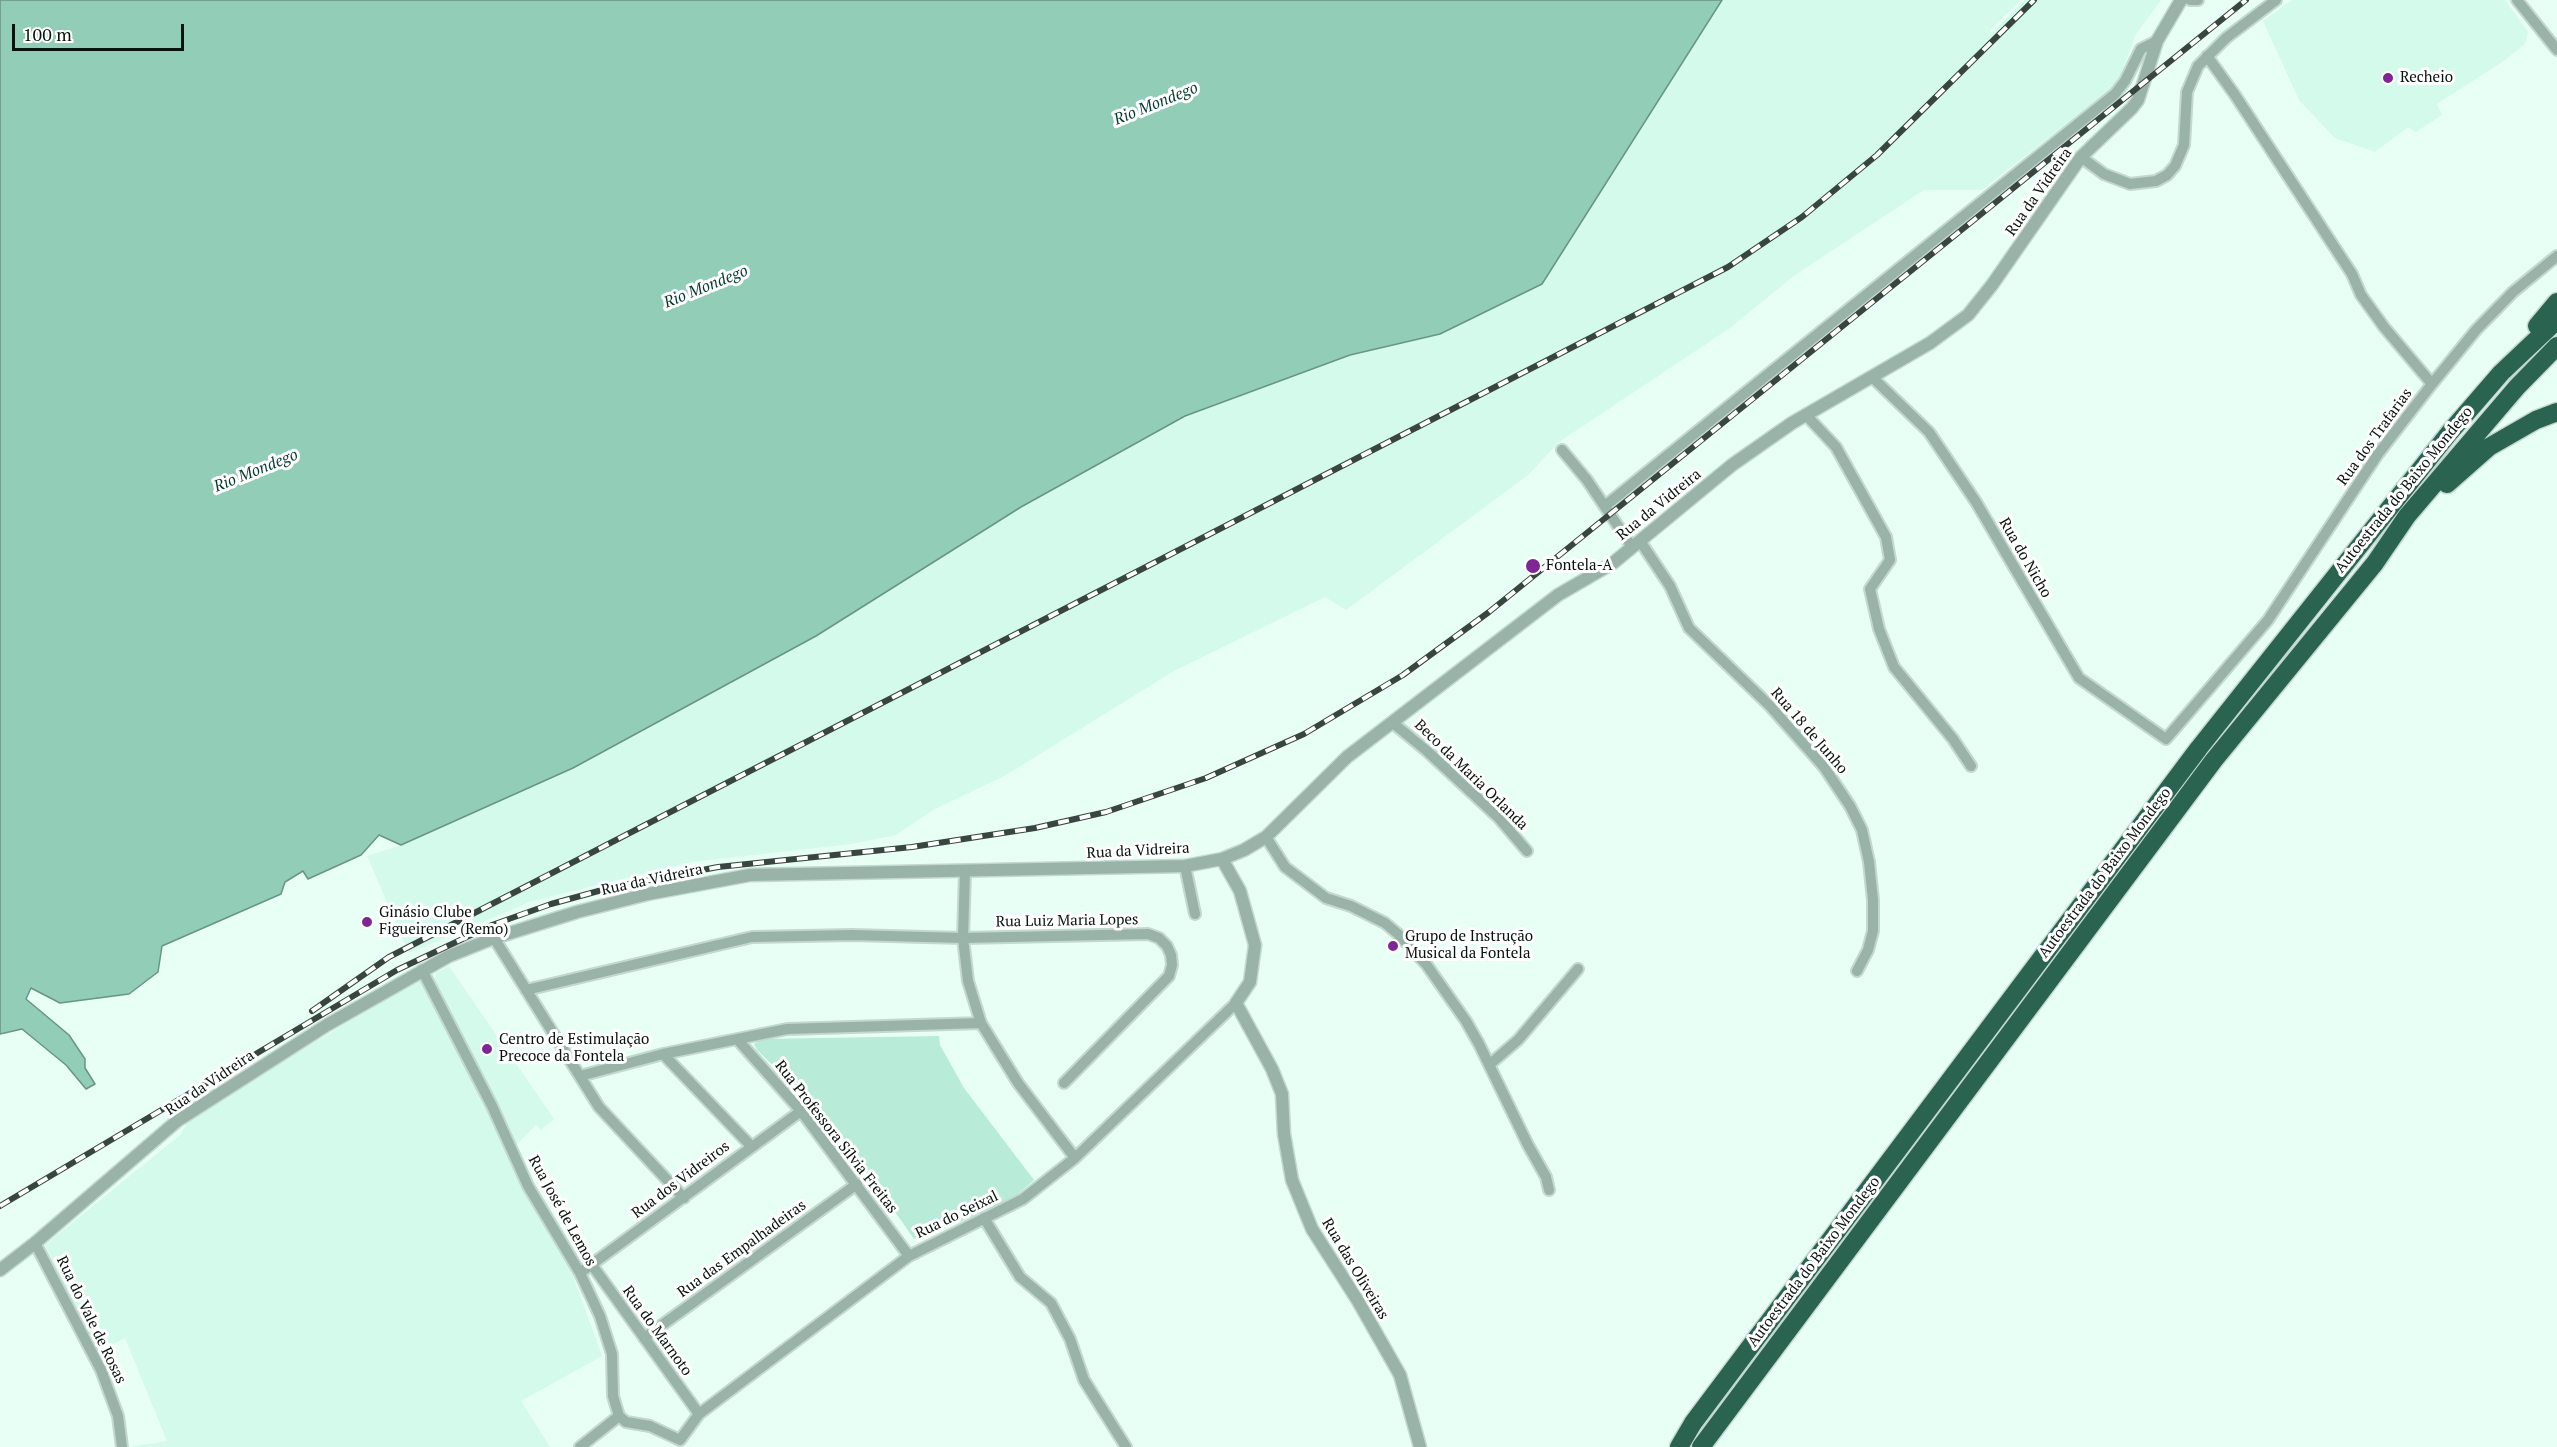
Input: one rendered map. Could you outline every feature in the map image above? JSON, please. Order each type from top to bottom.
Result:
[{"type":"highway","points":[[2501,374],[2557,302]]},
{"type":"highway","name":"Autoestrada do Baixo Mondego","points":[[1679,1447],[1693,1423],[2199,748],[2392,502],[2501,374],[2557,320]]},
{"type":"highway","name":"Autoestrada do Baixo Mondego","points":[[1701,1447],[2214,760],[2375,563],[2407,516],[2517,387],[2557,346]]},
{"type":"highway","points":[[2375,563],[2454,477],[2489,447],[2536,420],[2557,412]]},
{"type":"street","name":"Rua da Vidreira","points":[[0,1270],[35,1243],[177,1121],[327,1025],[449,956],[494,938],[577,912],[648,894],[750,875],[1185,866],[1222,859],[1244,850],[1266,837],[1347,757],[1558,595],[1613,562],[1732,465],[1806,415],[1930,343],[1968,315],[1992,285],[2081,157],[2138,100],[2157,41],[2181,0]]},
{"type":"street","points":[[2190,0],[2198,0]]},
{"type":"street","points":[[2081,157],[2104,174],[2130,184],[2156,181],[2167,175],[2175,166],[2184,145],[2186,105],[2191,79],[2207,56],[2276,0]]},
{"type":"street","points":[[2517,0],[2557,50]]},
{"type":"street","points":[[1605,506],[2115,94],[2125,81],[2141,49],[2157,41]]},
{"type":"street","name":"Rua dos Trafarias","points":[[2166,739],[2268,620],[2378,454],[2432,384],[2384,327],[2361,295],[2347,267],[2207,56]]},
{"type":"street","points":[[2432,384],[2476,330],[2513,292],[2557,256]]},
{"type":"street","name":"Rua do Nicho","points":[[1872,377],[1929,432],[1976,502],[2079,678],[2166,739]]},
{"type":"street","points":[[1806,415],[1836,447],[1886,537],[1890,560],[1870,589],[1879,629],[1894,667],[1953,739],[1971,766]]},
{"type":"street","name":"Rua 18 de Junho","points":[[1562,450],[1670,586],[1689,628],[1770,706],[1824,767],[1850,806],[1862,830],[1869,862],[1873,900],[1873,931],[1868,950],[1857,971]]},
{"type":"street","name":"Beco da Maria Orlanda","points":[[1393,723],[1427,751],[1498,818],[1527,851]]},
{"type":"street","points":[[1266,837],[1285,867],[1326,898],[1351,906],[1385,923],[1426,964],[1466,1021],[1546,1177],[1550,1190]]},
{"type":"street","points":[[1222,859],[1240,891],[1255,945],[1250,982],[1236,1004]]},
{"type":"street","points":[[1185,866],[1195,914]]},
{"type":"street","points":[[965,872],[963,938],[968,981],[981,1023],[1018,1083],[1075,1158]]},
{"type":"street","name":"Rua Luiz Maria Lopes","points":[[526,990],[752,938],[852,935],[963,938],[1148,934],[1160,938],[1171,955],[1172,965],[1166,980],[1064,1083]]},
{"type":"street","points":[[494,938],[599,1107],[684,1198]]},
{"type":"street","points":[[1489,1065],[1526,1032],[1578,969]]},
{"type":"street","name":"Rua José de Lemos","points":[[423,970],[492,1106],[528,1186],[580,1273],[600,1316],[612,1354],[613,1396],[619,1416]]},
{"type":"street","name":"Rua do Seixal","points":[[681,1443],[699,1414],[909,1256],[1023,1199],[1075,1158],[1236,1004]]},
{"type":"street","name":"Rua das Oliveiras","points":[[1236,1004],[1272,1069],[1282,1094],[1284,1134],[1292,1180],[1312,1229],[1358,1301],[1400,1375],[1420,1447]]},
{"type":"street","points":[[580,1076],[663,1054],[787,1029],[981,1023]]},
{"type":"street","name":"Rua Professora Sílvia Freitas","points":[[737,1040],[801,1111],[909,1256]]},
{"type":"street","points":[[663,1054],[751,1146]]},
{"type":"street","name":"Rua dos Vidreiros","points":[[580,1273],[801,1111]]},
{"type":"street","name":"Rua das Empalhadeiras","points":[[644,1338],[857,1184]]},
{"type":"street","points":[[984,1218],[1020,1277],[1051,1303],[1070,1340],[1084,1380],[1126,1447]]},
{"type":"street","name":"Rua do Vale de Rosas","points":[[35,1243],[101,1370],[118,1416],[122,1447]]},
{"type":"street","name":"Rua do Marnoto","points":[[592,1265],[699,1414]]},
{"type":"street","points":[[580,1447],[619,1416],[626,1422],[650,1426],[681,1443]]},
{"type":"shaded area","points":[[1722,0],[2021,0],[1990,30],[1981,20],[1992,33],[2025,0],[2161,0],[2136,34],[2117,84],[1982,190],[1924,190],[1795,275],[1730,328],[1559,442],[1528,475],[1346,610],[1325,597],[1174,671],[1006,775],[933,810],[896,835],[851,844],[692,862],[532,901],[409,953],[367,856],[401,845],[573,768],[816,636],[1021,507],[1185,416],[1350,355],[1440,334],[1542,284]]},
{"type":"shaded area","points":[[2292,0],[2505,0],[2528,32],[2525,44],[2505,60],[2437,104],[2442,115],[2416,132],[2408,127],[2375,152],[2335,138],[2299,100],[2263,21]]},
{"type":"shaded area","name":"Centro de Estimulação Precoce da Fontela","points":[[449,966],[554,1119],[541,1130],[536,1125],[514,1147],[434,980],[436,973]]},
{"type":"shaded area","points":[[420,979],[573,1276],[602,1356],[521,1401],[550,1447],[129,1447],[167,1441],[125,1338],[97,1353],[45,1245],[180,1135],[192,1116]]},
{"type":"shaded area","points":[[939,1036],[940,1045],[964,1088],[1034,1180],[1010,1201],[914,1239],[834,1125],[757,1050],[754,1044],[761,1039]]},
{"type":"water","name":"Rio Mondego","points":[[0,0],[1722,0],[1542,284],[1440,334],[1350,355],[1185,416],[1021,507],[816,636],[573,768],[401,845],[379,835],[361,855],[308,879],[303,871],[285,882],[281,894],[162,946],[158,972],[129,994],[60,1003],[31,988],[26,999],[69,1035],[85,1059],[85,1068],[95,1084],[86,1089],[66,1065],[22,1029],[0,1034]]},
{"type":"railway","points":[[312,1011],[389,957],[1728,267],[1802,217],[1877,155],[2034,0]]},
{"type":"railway","points":[[0,1206],[397,970],[492,925],[551,904],[613,887],[718,867],[912,847],[1035,828],[1106,812],[1206,778],[1304,734],[1403,675],[1489,612],[2246,0]]},
{"type":"place","name":"Recheio","points":[[2388,78]]},
{"type":"place","name":"Fontela-A","points":[[1533,566]]},
{"type":"place","name":"Ginásio Clube Figueirense (Remo)","points":[[367,922]]},
{"type":"place","name":"Grupo de Instrução Musical da Fontela","points":[[1393,946]]},
{"type":"place","name":"Centro de Estimulação Precoce da Fontela","points":[[487,1049]]}]
